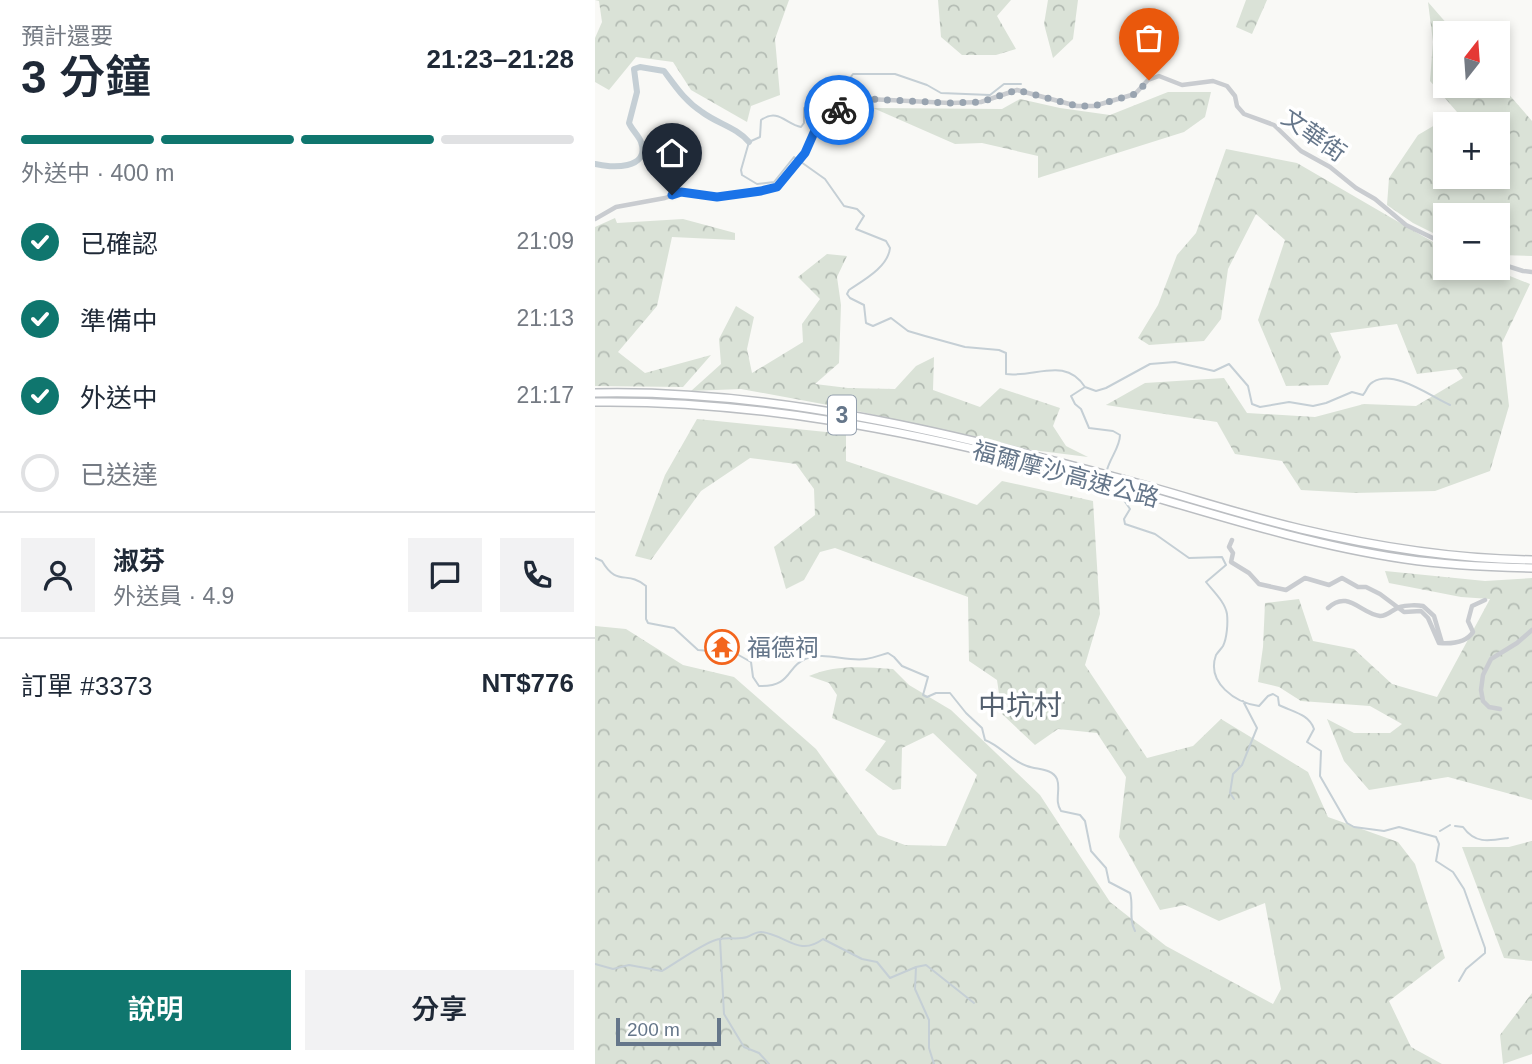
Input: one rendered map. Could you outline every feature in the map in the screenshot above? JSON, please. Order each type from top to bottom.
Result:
[{"type":"highway","name":"福爾摩沙高速公路","points":[[595,393],[693,396],[775,404],[977,441],[1301,529],[1371,544],[1438,555],[1532,560]]},
{"type":"highway","name":"福爾摩沙高速公路","points":[[595,402],[694,404],[775,412],[918,437],[1066,471],[1269,530],[1359,551],[1438,563],[1532,568]]},
{"type":"street","name":"文華街","points":[[595,219],[616,207],[679,193],[711,197],[772,189],[782,184],[799,160],[813,138],[820,119],[868,99],[981,102],[1017,90],[1090,107],[1135,94],[1155,77],[1162,77],[1182,85],[1217,82],[1232,90],[1236,106],[1244,114],[1274,125],[1301,151],[1330,167],[1406,225],[1433,238]]},
{"type":"street","points":[[1510,267],[1532,272]]},
{"type":"street","points":[[1232,540],[1229,547],[1233,553],[1231,562],[1252,575],[1259,584],[1286,590],[1305,578],[1329,585],[1342,578],[1358,587],[1373,590],[1399,607]]},
{"type":"street","points":[[1328,608],[1340,601],[1359,605],[1372,614],[1381,616],[1399,607],[1419,605],[1427,608],[1434,616],[1442,644],[1469,637],[1473,632],[1468,621],[1472,606],[1485,600]]},
{"type":"street","points":[[1500,709],[1489,707],[1483,701],[1483,675],[1491,659],[1532,630]]},
{"type":"green space","points":[[595,0],[789,0],[775,39],[780,95],[751,106],[747,122],[691,90],[673,62],[636,57],[609,90],[595,82],[595,38],[602,22],[599,1]]},
{"type":"green space","points":[[938,0],[1011,0],[997,16],[1016,49],[996,55],[962,55],[941,37]]},
{"type":"green space","points":[[1048,0],[1078,0],[1073,39],[1053,58],[1044,24]]},
{"type":"green space","points":[[1246,0],[1267,0],[1252,34],[1236,27]]},
{"type":"green space","points":[[1428,2],[1445,21],[1433,21],[1433,42]]},
{"type":"green space","points":[[1433,42],[1433,84],[1430,81]]},
{"type":"green space","points":[[1168,92],[1211,92],[1205,117],[1184,132],[1038,178],[1038,156],[982,143],[955,144],[873,108],[1002,109],[1020,99],[1110,115]]},
{"type":"green space","points":[[1510,96],[1532,121],[1532,256],[1510,255],[1510,203],[1433,203],[1433,233],[1387,205],[1389,178],[1418,135],[1433,126],[1433,189],[1510,189],[1510,112],[1457,112],[1445,98],[1510,98]]},
{"type":"green space","points":[[1226,149],[1297,163],[1433,242],[1433,280],[1510,280],[1510,276],[1530,284],[1502,343],[1509,406],[1490,471],[1435,491],[1355,493],[1301,490],[1282,461],[1235,454],[1217,422],[1106,405],[1145,383],[1224,378],[1247,413],[1315,417],[1364,404],[1416,406],[1463,378],[1457,369],[1417,374],[1397,324],[1330,333],[1341,357],[1328,385],[1286,386],[1258,320],[1285,240],[1256,214],[1228,269],[1221,319],[1204,341],[1149,345],[1138,338],[1158,305],[1177,255],[1196,233]]},
{"type":"green space","points":[[615,218],[617,223],[683,219],[735,233],[735,240],[672,237],[657,306],[618,352],[645,373],[711,355],[683,387],[595,386],[595,227]]},
{"type":"green space","points":[[827,254],[847,256],[837,277],[841,305],[839,363],[815,384],[895,389],[916,366],[934,357],[933,390],[980,407],[1000,388],[1060,408],[1053,426],[1066,446],[1088,457],[1024,449],[844,408],[741,389],[691,391],[721,364],[719,339],[736,306],[754,317],[747,349],[752,373],[803,342],[802,324],[820,299],[798,277]]},
{"type":"green space","points":[[697,419],[846,434],[846,461],[977,505],[1002,481],[1093,501],[1100,614],[1085,665],[1147,758],[1193,746],[1221,719],[1308,772],[1328,817],[1398,842],[1415,864],[1445,958],[1389,1001],[1411,1047],[1442,1064],[595,1064],[595,626],[626,629],[683,665],[734,677],[816,749],[878,835],[905,845],[946,846],[977,775],[933,733],[902,748],[901,789],[893,790],[865,770],[886,741],[832,718],[837,695],[829,683],[809,676],[840,668],[893,669],[909,685],[951,710],[1040,795],[1110,902],[1166,946],[1273,1004],[1281,989],[1265,903],[1219,921],[1185,905],[1160,910],[1119,837],[1126,777],[1097,733],[1058,729],[1035,745],[1002,714],[997,680],[969,661],[968,597],[835,548],[820,552],[804,580],[786,589],[774,547],[815,515],[814,489],[796,464],[750,458],[701,491],[651,560],[635,556],[665,475]]},
{"type":"green space","points":[[1385,571],[1485,581],[1532,578],[1532,800],[1448,777],[1369,790],[1344,761],[1327,719],[1354,733],[1390,733],[1402,724],[1370,706],[1301,701],[1279,687],[1258,682],[1265,603],[1299,599],[1313,641],[1354,649],[1392,684],[1437,697],[1490,599],[1461,597],[1389,583]]},
{"type":"green space","points":[[1532,841],[1532,961],[1504,958],[1462,847],[1509,847]]},
{"type":"green space","points":[[1532,993],[1532,1054],[1503,1064],[1500,1035]]},
{"type":"waterway","points":[[595,164],[627,165],[640,158],[643,151],[641,142],[629,123],[637,92],[634,69],[640,67],[664,71],[696,108],[749,142]]},
{"type":"waterway","points":[[1021,84],[1004,84],[990,95],[941,93],[895,74],[853,74],[834,99],[812,103],[804,108],[804,123],[801,127],[777,116],[761,120],[760,137],[749,142],[742,175],[757,184],[774,182],[794,157],[825,179],[844,206],[857,209],[864,216],[856,229],[886,241],[890,248],[885,261],[847,294],[864,305],[866,323],[873,326],[891,318],[908,331],[965,347],[999,350],[1006,353],[1006,374],[1059,370],[1077,378],[1085,387],[1071,396],[1081,409],[1089,428],[1113,431],[1120,435],[1108,473]]},
{"type":"waterway","points":[[1085,387],[1096,391],[1106,388],[1150,364],[1175,362],[1214,371],[1229,364],[1248,386],[1252,404],[1260,407],[1289,402],[1313,406],[1352,392],[1363,395],[1371,383],[1382,379],[1401,381],[1450,405]]},
{"type":"waterway","points":[[1117,490],[1130,509],[1124,519],[1125,524],[1155,534],[1189,558],[1222,557],[1226,565],[1206,582],[1222,601],[1227,614],[1225,639],[1214,665],[1219,683],[1241,701],[1259,706],[1273,694],[1278,697],[1279,705],[1300,714],[1312,724],[1314,729],[1307,742],[1321,751],[1320,776],[1347,823],[1354,827],[1384,831],[1399,827],[1436,837],[1439,844],[1436,861],[1453,872],[1464,889],[1485,948],[1485,953],[1466,969],[1459,981]]},
{"type":"waterway","points":[[595,558],[602,561],[613,574],[639,581],[646,586],[648,623],[674,628],[698,650],[735,653],[751,662],[753,677],[759,686],[777,683],[799,662],[820,656],[858,660],[888,653],[902,666],[928,677],[923,695],[927,697],[936,693],[950,693],[982,728],[985,740],[1021,764],[1055,775],[1061,811],[1080,815],[1085,821],[1091,851],[1106,868],[1109,882],[1130,893],[1135,931]]},
{"type":"waterway","points":[[1234,799],[1230,793],[1233,774],[1242,765],[1257,728],[1243,701]]},
{"type":"waterway","points":[[1440,831],[1450,825]]},
{"type":"waterway","points":[[1455,826],[1463,827],[1478,839],[1508,838]]},
{"type":"waterway","points":[[595,964],[613,969],[629,965],[662,971],[719,939],[744,938],[760,932],[807,946],[823,939],[862,959],[877,962],[890,978],[916,967],[915,989],[929,1020],[929,1048],[934,1064]]},
{"type":"waterway","points":[[720,939],[724,1014],[744,1047],[759,1053],[769,1064]]},
{"type":"waterway","points":[[916,967],[926,965],[974,1003]]},
{"type":"way so far","points":[[839,110],[868,99],[981,102],[1017,90],[1082,107],[1099,106],[1135,94],[1149,80]]},
{"type":"place","name":"福德祠","points":[[722,647]]},
{"type":"district","name":"中坑村","points":[[1020,705]]},
{"type":"route","points":[[672,195],[681,192],[717,197],[777,187],[805,153],[820,119],[839,110]]}]
